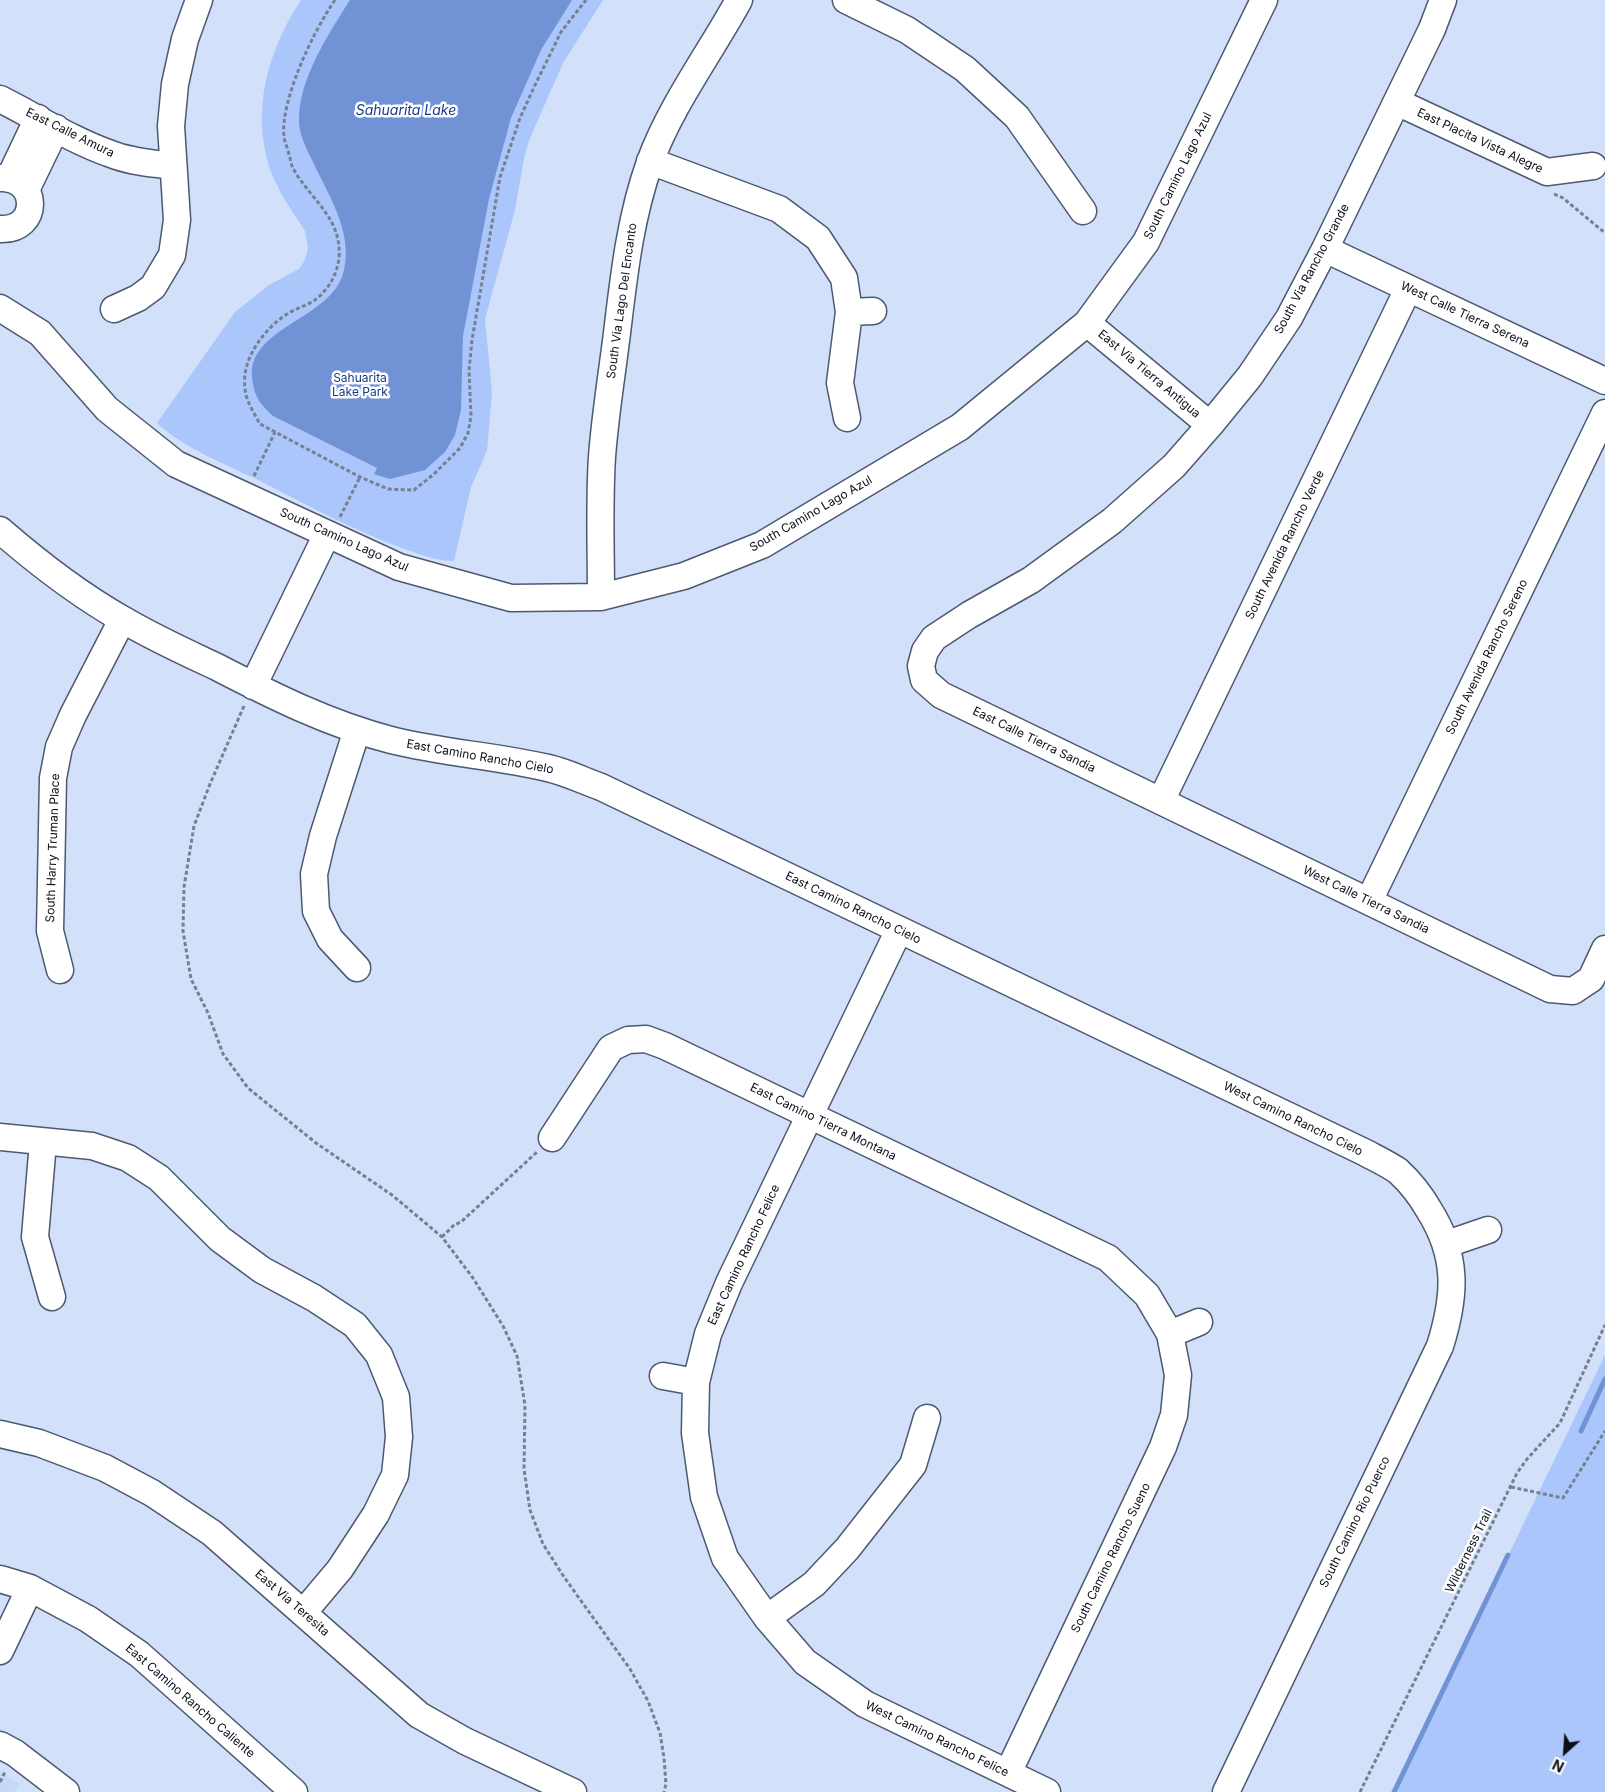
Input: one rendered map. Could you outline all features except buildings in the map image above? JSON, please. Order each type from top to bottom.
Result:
[{"type":"street","points":[[114,309],[138,298],[154,287],[172,255],[177,220],[172,166],[171,126],[175,84],[185,39],[199,0]]},
{"type":"street","name":"South Via Lago Del Encanto","points":[[601,597],[600,520],[602,456],[626,255],[637,204],[650,161],[679,100],[740,0]]},
{"type":"street","points":[[846,0],[907,30],[964,69],[1016,117],[1083,211]]},
{"type":"street","name":"South Camino Lago Azul","points":[[0,308],[40,333],[107,409],[176,464],[399,567],[511,598],[601,597],[684,576],[762,544],[960,427],[1087,323],[1146,242],[1264,0]]},
{"type":"street","name":"South Via Rancho Grande","points":[[922,666],[925,651],[934,638],[968,615],[1031,580],[1112,521],[1174,466],[1250,376],[1289,318],[1325,249],[1398,102],[1432,29],[1443,0]]},
{"type":"street","name":"East Calle Amura","points":[[0,99],[111,154],[138,162],[172,166]]},
{"type":"street","name":"East Placita Vista Alegre","points":[[1398,102],[1547,172],[1593,166]]},
{"type":"street","points":[[0,229],[10,229],[18,226],[25,220],[29,212],[30,204],[12,182],[47,123]]},
{"type":"street","points":[[650,161],[779,209],[818,238],[844,278],[861,311],[840,383],[847,418]]},
{"type":"street","name":"West Calle Tierra Serena","points":[[1325,249],[1605,381]]},
{"type":"street","name":"South Avenida Rancho Verde","points":[[1161,801],[1408,288]]},
{"type":"street","name":"East Via Tierra Antigua","points":[[1087,323],[1210,425]]},
{"type":"street","name":"South Avenida Rancho Sereno","points":[[1369,901],[1605,413]]},
{"type":"street","name":"East Camino Rancho Cielo","points":[[0,530],[62,581],[122,620],[312,714],[357,730],[438,751],[502,759],[549,768],[601,787],[1108,1030]]},
{"type":"street","points":[[253,686],[329,535]]},
{"type":"street","name":"South Harry Truman Place","points":[[60,970],[50,931],[55,770],[59,747],[73,715],[122,620]]},
{"type":"street","name":"East Calle Tierra Sandia","points":[[922,666],[924,680],[941,695],[1161,801]]},
{"type":"street","points":[[357,730],[314,874],[316,911],[330,939],[357,968]]},
{"type":"street","name":"West Calle Tierra Sandia","points":[[1161,801],[1550,988],[1573,991],[1591,979],[1605,949]]},
{"type":"street","name":"East Camino Rancho Felice","points":[[767,1618],[726,1558],[704,1497],[695,1433],[696,1382],[708,1334],[729,1283],[900,930]]},
{"type":"street","name":"West Camino Rancho Cielo","points":[[1108,1030],[1364,1152],[1397,1171],[1420,1195],[1437,1222],[1447,1244]]},
{"type":"street","name":"East Camino Tierra Montana","points":[[552,1138],[611,1048],[628,1040],[646,1039],[665,1046],[1108,1258],[1148,1295],[1170,1334]]},
{"type":"street","points":[[0,1137],[92,1146],[128,1158],[159,1178],[227,1244],[262,1270],[314,1298],[355,1324],[379,1355],[396,1398],[399,1437],[395,1475],[376,1514],[340,1569],[304,1614]]},
{"type":"street","points":[[42,1142],[35,1237],[52,1297]]},
{"type":"street","points":[[1447,1244],[1488,1230]]},
{"type":"street","name":"South Camino Rio Puerco","points":[[1226,1792],[1440,1346],[1449,1319],[1452,1292],[1452,1270],[1447,1244]]},
{"type":"street","points":[[1170,1334],[1199,1322]]},
{"type":"street","name":"South Camino Rancho Sueno","points":[[1008,1773],[1163,1448],[1174,1415],[1178,1375],[1170,1334]]},
{"type":"street","points":[[663,1376],[696,1382]]},
{"type":"street","points":[[767,1618],[814,1584],[847,1549],[913,1465],[927,1418]]},
{"type":"street","name":"East Via Teresita","points":[[0,1434],[40,1443],[105,1468],[152,1493],[212,1533],[419,1715],[466,1741],[573,1792]]},
{"type":"street","name":"East Camino Rancho Caliente","points":[[0,1579],[30,1588],[88,1619],[139,1654],[294,1792]]},
{"type":"street","points":[[0,1651],[30,1588]]},
{"type":"street","name":"West Camino Rancho Felice","points":[[767,1618],[805,1662],[865,1704],[1047,1792]]},
{"type":"street","points":[[0,1745],[15,1753],[66,1792]]},
{"type":"path","points":[[335,0],[319,26],[291,89],[285,118],[284,137],[293,168],[334,223],[339,259],[336,272],[329,286],[314,300],[279,320],[255,346],[245,370],[245,390],[252,410],[260,424],[360,477],[388,489],[414,490],[434,474],[460,448],[468,433],[471,416],[469,370],[472,340],[500,177],[520,118],[536,83],[561,32],[586,0]]},
{"type":"path","points":[[244,496],[275,432]]},
{"type":"path","points":[[329,535],[360,477]]},
{"type":"path","points":[[253,686],[210,784],[194,826],[184,887],[183,932],[191,979],[208,1013],[223,1054],[248,1088],[316,1143],[392,1195],[442,1237],[473,1278],[503,1326],[517,1356],[525,1405],[524,1469],[530,1510],[544,1544],[564,1577],[630,1669],[648,1701],[660,1733],[666,1784],[664,1792]]},
{"type":"path","points":[[442,1237],[454,1225],[461,1222],[552,1138]]},
{"type":"path","name":"Wilderness Trail","points":[[1360,1792],[1510,1487],[1527,1459],[1560,1423],[1605,1325]]},
{"type":"path","points":[[1510,1487],[1564,1498],[1605,1431]]},
{"type":"shaded area","points":[[0,1772],[19,1783],[14,1792],[0,1792]]},
{"type":"green space","name":"Sahuarita Lake","points":[[301,0],[603,0],[563,63],[530,138],[524,158],[515,210],[485,319],[492,393],[487,451],[471,487],[454,561],[421,555],[348,525],[193,449],[168,433],[157,423],[235,312],[269,285],[299,269],[305,260],[308,248],[305,231],[278,188],[267,158],[262,111],[270,64],[278,42]]},
{"type":"green space","points":[[1605,1355],[1605,1792],[1394,1792]]},
{"type":"water","name":"Sahuarita Lake","points":[[350,0],[572,0],[541,50],[511,118],[489,199],[463,336],[461,410],[455,435],[445,452],[425,470],[390,479],[374,474],[377,468],[273,416],[258,399],[252,377],[254,360],[263,346],[325,300],[337,287],[344,270],[346,256],[342,227],[332,200],[307,151],[300,131],[299,121],[300,105],[309,73],[324,42]]},
{"type":"waterway","points":[[1581,1431],[1605,1379]]},
{"type":"waterway","points":[[1394,1792],[1508,1555]]},
{"type":"park label","name":"Sahuarita Lake Park","points":[[360,385]]}]
